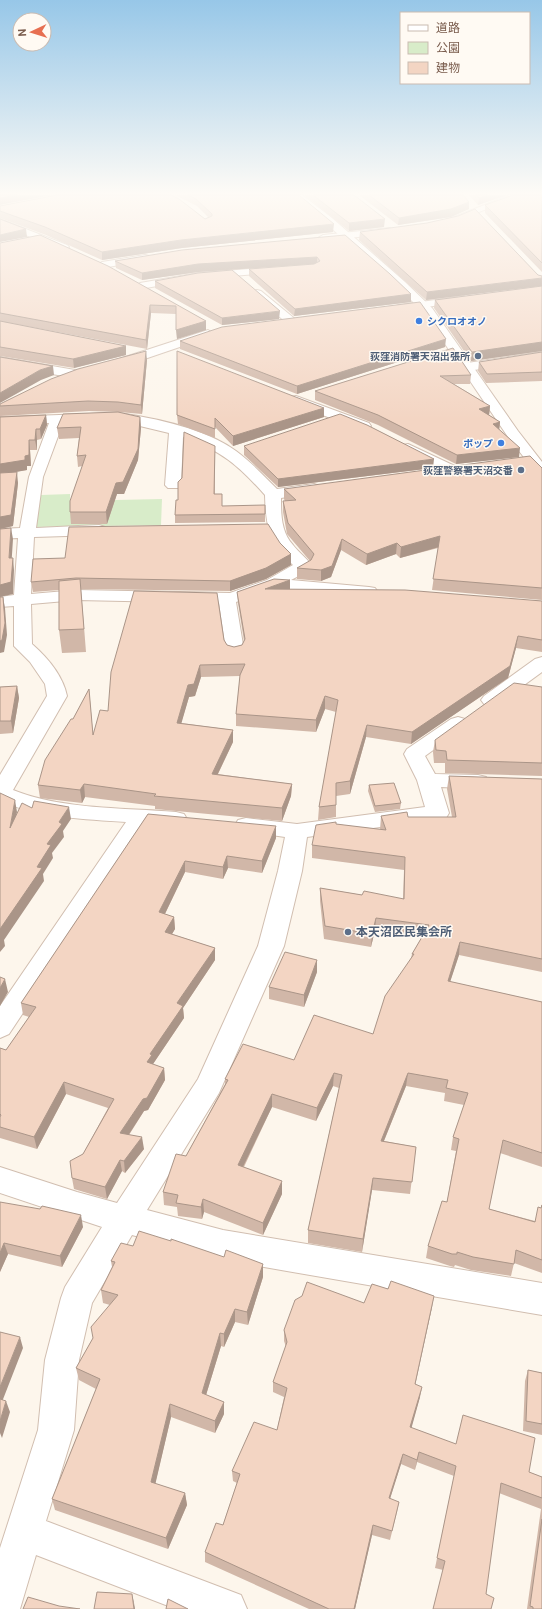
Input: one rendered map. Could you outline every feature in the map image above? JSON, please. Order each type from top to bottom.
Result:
[{"type":"street","points":[[111,270],[115,272]]},
{"type":"street","points":[[153,293],[136,284],[198,276],[278,270]]},
{"type":"street","points":[[386,270],[422,305],[456,350],[532,465]]},
{"type":"street","points":[[237,274],[291,321]]},
{"type":"street","points":[[387,309],[472,298]]},
{"type":"street","points":[[275,323],[306,319]]},
{"type":"street","points":[[105,367],[220,331],[207,324]]},
{"type":"street","points":[[162,348],[182,356]]},
{"type":"street","points":[[124,349],[146,354]]},
{"type":"street","points":[[441,354],[456,350]]},
{"type":"street","points":[[467,367],[542,356]]},
{"type":"street","points":[[0,360],[80,372],[47,384]]},
{"type":"street","points":[[283,395],[379,432]]},
{"type":"street","points":[[297,400],[312,395]]},
{"type":"street","points":[[318,424],[340,416]]},
{"type":"street","points":[[0,421],[120,417],[134,418],[209,442],[230,453],[273,494]]},
{"type":"street","points":[[58,419],[29,476],[22,600],[24,646],[36,658],[55,684],[56,696],[0,793],[27,804],[53,808],[195,820]]},
{"type":"street","points":[[173,485],[176,432]]},
{"type":"street","points":[[399,443],[454,471]]},
{"type":"street","points":[[230,453],[245,448]]},
{"type":"street","points":[[432,474],[468,469]]},
{"type":"street","points":[[273,494],[331,486]]},
{"type":"street","points":[[0,602],[77,595],[227,598],[241,596],[273,584],[304,566],[267,528],[273,494]]},
{"type":"street","points":[[0,534],[26,531],[112,530]]},
{"type":"street","points":[[273,584],[382,593]]},
{"type":"street","points":[[227,598],[235,651]]},
{"type":"street","points":[[226,823],[297,831],[438,813],[428,780],[414,754],[542,663]]},
{"type":"street","points":[[428,780],[496,783]]},
{"type":"street","points":[[0,1027],[142,816]]},
{"type":"street","points":[[0,1609],[56,1430],[62,1360],[76,1298],[124,1218],[210,1085],[271,946],[290,871],[297,831]]},
{"type":"street","points":[[0,1180],[77,1206],[223,1245],[542,1299]]},
{"type":"street","points":[[24,1531],[227,1609]]},
{"type":"green space","points":[[70,494],[70,501],[162,499],[161,525],[34,527],[41,495]]},
{"type":"building","points":[[0,270],[115,270],[206,321],[176,330],[176,306],[150,305],[146,340],[0,313]]},
{"type":"building","points":[[135,270],[160,270],[142,273]]},
{"type":"building","points":[[232,270],[280,311],[222,318],[155,281],[198,273]]},
{"type":"building","points":[[250,270],[385,270],[411,294],[295,309]]},
{"type":"building","points":[[403,270],[533,270],[538,275],[542,276],[542,278],[427,292]]},
{"type":"building","points":[[542,286],[542,342],[472,352],[435,300]]},
{"type":"building","points":[[420,302],[446,339],[297,386],[180,341],[222,327]]},
{"type":"building","points":[[0,321],[126,346],[73,359],[0,347]]},
{"type":"building","points":[[453,348],[471,375],[440,376],[490,406],[479,409],[500,422],[493,424],[520,448],[457,455],[378,415],[315,391]]},
{"type":"building","points":[[146,351],[141,405],[118,402],[88,401],[0,406],[0,404],[51,379],[78,369]]},
{"type":"building","points":[[177,351],[324,408],[233,436],[215,418],[215,429],[177,415]]},
{"type":"building","points":[[542,352],[542,372],[487,374],[479,362]]},
{"type":"building","points":[[0,357],[53,366],[40,370],[0,393]]},
{"type":"building","points":[[118,412],[140,417],[138,449],[123,482],[116,483],[106,512],[70,512],[70,501],[86,455],[77,456],[81,427],[57,428],[63,414]]},
{"type":"building","points":[[340,414],[367,425],[434,459],[278,479],[244,446]]},
{"type":"building","points":[[46,415],[40,429],[36,429],[35,440],[29,440],[29,455],[25,456],[25,460],[0,464],[0,417]]},
{"type":"building","points":[[184,432],[215,446],[214,494],[222,494],[222,506],[265,505],[265,514],[175,515],[176,500],[178,500],[178,482],[182,478]]},
{"type":"building","points":[[530,456],[542,468],[542,588],[433,579],[440,536],[401,547],[397,543],[367,554],[342,539],[332,566],[321,570],[297,568],[311,560],[314,554],[288,523],[283,501],[296,500],[284,489]]},
{"type":"building","points":[[17,472],[11,515],[0,517],[0,473]]},
{"type":"building","points":[[268,524],[280,543],[291,554],[266,568],[230,581],[76,578],[31,582],[33,559],[65,558],[69,527]]},
{"type":"building","points":[[11,528],[9,558],[13,558],[11,582],[0,585],[0,529]]},
{"type":"building","points":[[80,579],[84,629],[59,630],[59,581]]},
{"type":"building","points":[[274,579],[290,580],[265,589],[405,590],[542,601],[542,640],[518,636],[510,666],[412,732],[367,725],[350,781],[336,783],[336,805],[319,807],[338,700],[325,696],[316,720],[236,714],[240,675],[245,664],[200,665],[194,684],[188,685],[177,723],[233,730],[212,774],[292,784],[282,808],[154,796],[156,794],[84,784],[80,790],[38,785],[45,760],[71,719],[73,719],[89,689],[93,735],[100,710],[108,711],[111,672],[134,591],[217,593],[224,640],[227,645],[234,647],[242,645],[245,639],[237,592]]},
{"type":"building","points":[[0,597],[3,597],[5,623],[2,640],[0,641]]},
{"type":"building","points":[[514,683],[542,687],[542,763],[447,760],[446,751],[436,750],[435,740]]},
{"type":"building","points":[[17,686],[11,721],[0,721],[0,687]]},
{"type":"building","points":[[449,776],[542,779],[542,959],[460,942],[448,981],[542,1002],[542,1153],[503,1140],[489,1209],[535,1222],[538,1207],[541,1208],[542,1205],[542,1260],[516,1250],[514,1264],[473,1257],[457,1252],[457,1254],[452,1254],[428,1246],[442,1201],[447,1202],[459,1139],[453,1137],[468,1093],[446,1088],[448,1080],[408,1073],[381,1141],[416,1147],[412,1182],[373,1178],[363,1239],[308,1230],[342,1075],[334,1073],[317,1108],[272,1094],[238,1165],[282,1181],[263,1223],[203,1199],[201,1207],[176,1203],[178,1195],[163,1192],[176,1154],[186,1156],[228,1080],[225,1079],[243,1044],[294,1060],[314,1015],[373,1034],[385,996],[414,954],[412,954],[429,925],[376,918],[372,934],[325,926],[320,888],[362,895],[364,891],[404,899],[405,857],[312,845],[316,825],[336,822],[336,824],[386,830],[381,816],[407,812],[408,817],[456,817]]},
{"type":"building","points":[[394,783],[401,803],[375,806],[369,785]]},
{"type":"building","points":[[0,793],[15,800],[10,828],[22,803],[32,808],[34,801],[69,807],[59,822],[62,824],[47,844],[51,845],[37,867],[42,868],[0,929]]},
{"type":"building","points":[[148,814],[276,826],[262,861],[227,856],[223,867],[185,861],[159,912],[174,917],[165,932],[215,948],[177,1003],[183,1006],[150,1054],[152,1055],[147,1062],[164,1068],[147,1098],[143,1099],[120,1133],[142,1137],[124,1161],[120,1160],[105,1187],[72,1178],[70,1161],[83,1154],[114,1099],[64,1082],[34,1137],[0,1127],[0,1048],[6,1050],[36,1007],[21,1003]]},
{"type":"building","points":[[285,952],[317,960],[304,995],[269,987]]},
{"type":"building","points":[[0,977],[5,979],[0,988]]},
{"type":"building","points":[[0,1202],[40,1209],[42,1206],[81,1215],[60,1256],[4,1243],[0,1253]]},
{"type":"building","points":[[139,1231],[171,1241],[171,1239],[224,1257],[226,1250],[263,1264],[247,1312],[235,1309],[224,1334],[220,1333],[202,1393],[224,1402],[215,1421],[170,1404],[151,1482],[185,1493],[166,1538],[52,1499],[100,1379],[76,1368],[93,1338],[91,1327],[118,1295],[101,1290],[115,1262],[111,1261],[121,1243],[133,1246]]},
{"type":"building","points":[[391,1281],[434,1296],[415,1384],[422,1387],[410,1427],[456,1444],[463,1415],[535,1438],[529,1472],[542,1477],[542,1498],[501,1483],[486,1594],[494,1598],[491,1609],[433,1609],[445,1561],[437,1558],[456,1466],[419,1452],[417,1460],[403,1454],[389,1498],[399,1502],[392,1531],[373,1525],[354,1609],[329,1609],[205,1552],[216,1523],[223,1525],[240,1474],[232,1471],[254,1422],[277,1430],[287,1388],[273,1382],[287,1342],[284,1330],[295,1300],[302,1296],[307,1282],[364,1303],[372,1284],[388,1289]]},
{"type":"building","points":[[0,1332],[20,1337],[0,1387]]},
{"type":"building","points":[[528,1370],[542,1373],[542,1424],[526,1421]]},
{"type":"building","points":[[0,1399],[6,1401],[0,1421]]},
{"type":"building","points":[[542,1519],[542,1609],[533,1609],[533,1607],[530,1606]]},
{"type":"building","points":[[97,1592],[132,1594],[134,1609],[94,1609]]},
{"type":"building","points":[[28,1597],[59,1606],[80,1609],[23,1609]]},
{"type":"building","points":[[168,1599],[188,1609],[166,1609]]},
{"type":"place","name":"シクロオオノ","points":[[419,321]]},
{"type":"place","name":"荻窪消防署天沼出張所","points":[[478,356]]},
{"type":"place","name":"ポップ","points":[[501,443]]},
{"type":"place","name":"荻窪警察署天沼交番","points":[[521,470]]},
{"type":"place","name":"本天沼区民集会所","points":[[348,932]]}]
